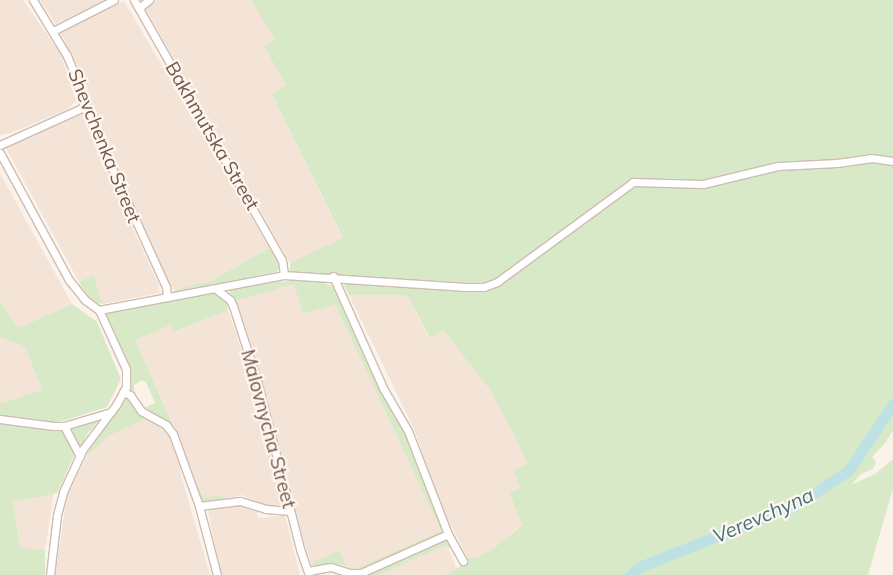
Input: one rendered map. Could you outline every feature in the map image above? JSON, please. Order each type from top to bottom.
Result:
[{"type":"street","name":"Shevchenka Street","points":[[33,0],[53,31],[75,75],[84,106],[166,287],[168,297]]},
{"type":"street","points":[[53,31],[114,0]]},
{"type":"street","name":"Bakhmutska Street","points":[[134,0],[282,260],[284,275]]},
{"type":"street","points":[[139,8],[148,0]]},
{"type":"street","points":[[0,145],[84,106]]},
{"type":"street","points":[[0,153],[69,280],[85,300],[99,310],[126,370],[127,380],[123,392],[80,456],[59,503],[50,575]]},
{"type":"street","points":[[99,310],[284,275],[333,276],[463,287],[484,287],[497,282],[633,182],[703,184],[778,166],[836,163],[871,158],[893,161]]},
{"type":"street","points":[[333,276],[383,388],[408,431],[448,534],[464,561]]},
{"type":"street","name":"Malovnycha Street","points":[[216,289],[230,300],[233,306],[258,384],[300,549],[309,573]]},
{"type":"street","points":[[123,392],[130,396],[142,411],[170,429],[198,506],[217,575]]},
{"type":"street","points":[[0,419],[64,426],[111,412]]},
{"type":"street","points":[[64,426],[80,456]]},
{"type":"street","points":[[198,506],[240,501],[266,509],[290,511]]},
{"type":"street","points":[[309,573],[331,566],[350,573],[361,573],[448,534]]},
{"type":"shaded area","points":[[0,0],[23,0],[61,55],[76,101],[66,110],[11,133],[0,135]]},
{"type":"shaded area","points":[[40,0],[105,0],[56,24]]},
{"type":"shaded area","points":[[154,0],[251,0],[276,40],[264,47],[286,85],[272,94],[343,239],[290,263],[145,8]]},
{"type":"shaded area","points":[[124,1],[269,248],[211,281],[174,290],[163,273],[86,101],[88,87],[60,32]]},
{"type":"shaded area","points":[[81,114],[158,284],[160,293],[102,304],[94,276],[79,282],[5,146]]},
{"type":"shaded area","points":[[0,173],[72,304],[18,328],[0,302]]},
{"type":"shaded area","points":[[294,284],[335,304],[441,531],[352,570],[347,567],[340,550],[311,563],[287,489],[270,417],[236,301]]},
{"type":"shaded area","points":[[349,295],[407,295],[429,338],[442,329],[489,389],[514,434],[527,464],[521,488],[509,494],[522,524],[491,550],[475,558],[468,558],[442,508],[414,429]]},
{"type":"shaded area","points":[[228,310],[255,390],[283,506],[272,508],[261,505],[242,495],[206,502],[190,471],[172,421],[134,340],[171,325],[175,332]]},
{"type":"shaded area","points":[[0,337],[25,347],[42,390],[0,403]]},
{"type":"shaded area","points":[[147,418],[169,436],[177,454],[182,479],[210,575],[55,575],[67,497],[86,458],[109,436]]},
{"type":"shaded area","points":[[54,493],[45,550],[20,549],[13,502]]},
{"type":"shaded area","points":[[234,504],[257,512],[258,518],[285,515],[300,575],[221,575],[207,507]]},
{"type":"shaded area","points":[[447,545],[457,570],[445,575],[379,575]]},
{"type":"green space","points":[[251,0],[893,0],[893,159],[875,156],[776,164],[691,182],[644,179],[498,279],[482,285],[290,273],[290,263],[343,238],[272,94],[286,85],[264,47],[275,39]]},
{"type":"green space","points":[[874,161],[893,164],[893,430],[886,442],[872,457],[876,462],[873,469],[861,474],[851,485],[875,474],[893,459],[893,488],[868,575],[445,575],[468,562],[468,558],[475,558],[491,550],[522,525],[509,493],[521,488],[513,471],[527,464],[514,434],[489,389],[443,330],[430,338],[407,295],[349,295],[340,278],[473,292],[487,289],[504,283],[635,184],[706,186],[775,168]]},
{"type":"green space","points":[[269,248],[279,260],[280,268],[276,272],[179,292],[174,290],[211,281]]},
{"type":"green space","points":[[94,275],[102,304],[92,302],[79,282]]},
{"type":"green space","points":[[319,281],[335,287],[406,431],[444,531],[442,535],[358,571],[352,570],[441,531],[335,304],[303,314],[294,284],[236,301],[228,290],[261,283]]},
{"type":"green space","points":[[210,293],[226,300],[228,310],[174,332],[171,325],[135,340],[173,425],[142,409],[155,403],[146,382],[142,380],[134,385],[136,403],[130,391],[131,379],[127,364],[105,314],[108,310]]},
{"type":"green space","points":[[0,302],[18,328],[72,304],[97,322],[121,379],[107,407],[53,424],[0,417],[0,403],[42,390],[25,347],[0,337]]},
{"type":"green space","points":[[126,396],[134,409],[147,418],[109,436],[86,458],[95,438]]},
{"type":"green space","points":[[102,417],[88,433],[79,450],[68,428]]},
{"type":"green space","points":[[0,421],[63,430],[75,454],[57,493],[13,502],[20,548],[45,550],[45,575],[0,575]]},
{"type":"green space","points":[[190,471],[204,498],[220,495],[224,497],[223,500],[203,503],[200,501]]},
{"type":"green space","points":[[443,539],[452,545],[449,549],[447,545],[379,575],[362,575]]},
{"type":"green space","points":[[340,550],[347,567],[338,564],[313,566],[311,563]]},
{"type":"waterway","name":"Verevchyna","points":[[630,575],[644,565],[796,505],[849,470],[893,404]]}]
